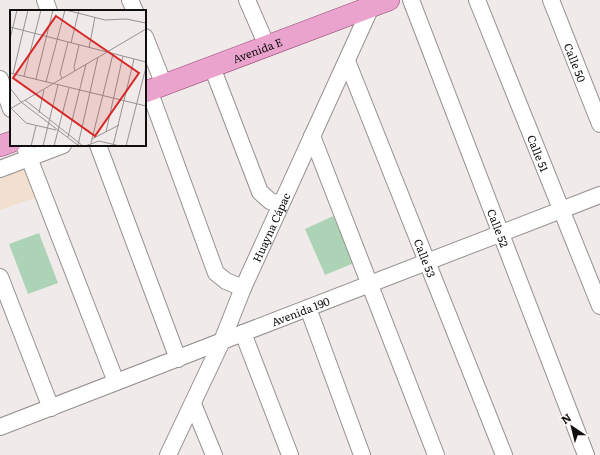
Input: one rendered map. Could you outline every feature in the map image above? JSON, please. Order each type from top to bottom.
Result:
[{"type":"main road","name":"Avenida E","points":[[153,89],[378,2]]},
{"type":"main road","points":[[0,146],[10,142]]},
{"type":"street","points":[[44,0],[49,10]]},
{"type":"street","points":[[130,0],[135,10]]},
{"type":"street","points":[[247,0],[267,46]]},
{"type":"street","name":"Calle 52","points":[[412,0],[586,455]]},
{"type":"street","name":"Calle 51","points":[[477,0],[600,306]]},
{"type":"street","name":"Calle 50","points":[[551,0],[600,124]]},
{"type":"street","name":"Huayna Cápac","points":[[168,455],[222,342],[243,288],[280,204],[347,61],[378,2]]},
{"type":"street","points":[[146,44],[153,89],[151,112],[216,273],[226,281],[243,288]]},
{"type":"street","name":"Calle 53","points":[[347,61],[504,455]]},
{"type":"street","points":[[212,67],[260,192],[270,201],[280,204]]},
{"type":"street","points":[[0,79],[10,106]]},
{"type":"street","points":[[312,136],[436,455]]},
{"type":"street","points":[[0,169],[27,151],[57,146]]},
{"type":"street","points":[[98,146],[178,359]]},
{"type":"street","points":[[27,151],[116,382]]},
{"type":"street","name":"Avenida 190","points":[[0,427],[600,195]]},
{"type":"street","points":[[0,277],[51,408]]},
{"type":"street","points":[[308,308],[362,455]]},
{"type":"street","points":[[243,333],[290,455]]},
{"type":"street","points":[[193,404],[214,455]]},
{"type":"shaded area","points":[[22,162],[35,198],[0,210],[0,170]]},
{"type":"green space","points":[[333,216],[354,263],[325,275],[305,229]]},
{"type":"green space","points":[[39,233],[58,283],[28,294],[9,244]]}]
